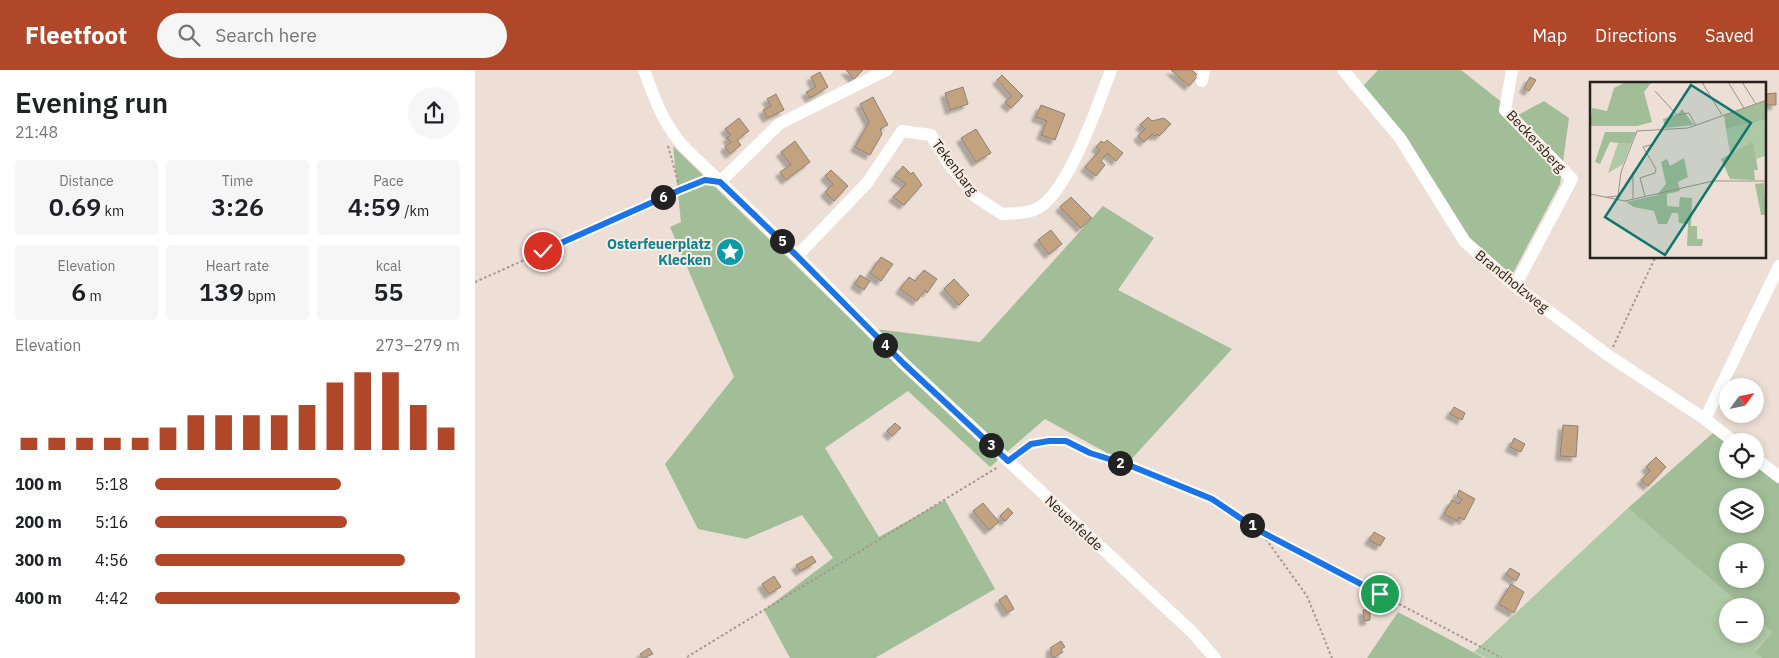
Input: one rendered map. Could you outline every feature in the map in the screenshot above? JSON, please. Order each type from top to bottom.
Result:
[{"type":"street","name":"Neuenfelde","points":[[644,70],[660,116],[673,136],[931,389],[1191,631],[1215,658]]},
{"type":"street","points":[[720,182],[779,124],[887,70]]},
{"type":"street","name":"Tekenbarg","points":[[797,256],[867,183],[901,130],[931,135],[949,164],[976,197],[1002,214],[1036,210],[1058,191],[1090,123],[1111,70]]},
{"type":"street","name":"Brandholzweg","points":[[1343,70],[1400,138],[1465,242],[1515,286],[1609,356],[1705,419],[1723,433]]},
{"type":"street","name":"Beckersberg","points":[[1512,70],[1505,110],[1573,179],[1515,286]]},
{"type":"street","points":[[1705,419],[1779,266]]},
{"type":"street","points":[[1764,465],[1779,477]]},
{"type":"path","points":[[668,144],[680,190]]},
{"type":"path","points":[[475,282],[680,190],[705,180],[720,182]]},
{"type":"path","points":[[1609,356],[1655,259]]},
{"type":"path","points":[[687,657],[1008,461],[1031,444],[1066,441],[1090,453],[1131,466],[1212,499],[1258,530],[1503,658]]},
{"type":"path","points":[[1258,530],[1307,596],[1332,658]]},
{"type":"green space","points":[[1378,70],[1461,70],[1518,115],[1544,101],[1569,118],[1560,184],[1512,275],[1470,238],[1407,140],[1363,86]]},
{"type":"green space","points":[[673,146],[859,327],[980,342],[1103,206],[1154,238],[1118,290],[1232,349],[1127,464],[1045,419],[990,467],[908,391],[825,448],[879,537],[945,500],[995,589],[875,658],[790,658],[764,610],[833,558],[802,515],[746,539],[698,529],[665,464],[734,377],[670,227],[681,222]]},
{"type":"green space","points":[[1713,433],[1719,438],[1719,478],[1764,478],[1764,472],[1779,484],[1779,658],[1762,658],[1755,651],[1772,632],[1764,625],[1764,598],[1733,598],[1721,588],[1764,588],[1764,543],[1719,543],[1719,586],[1628,508]]},
{"type":"green space","points":[[1628,508],[1733,598],[1719,598],[1719,643],[1762,643],[1755,650],[1762,658],[1486,658],[1474,652]]},
{"type":"green space","points":[[1398,612],[1484,658],[1367,658]]},
{"type":"green space","points":[[1764,625],[1772,632],[1764,640]]},
{"type":"building","points":[[846,70],[863,70],[854,79]]},
{"type":"building","points":[[1171,70],[1192,70],[1198,76],[1189,86]]},
{"type":"building","points":[[820,72],[828,87],[810,98],[806,92],[816,87],[811,77]]},
{"type":"building","points":[[1002,75],[1023,96],[1011,108],[1005,102],[1012,96],[997,80]]},
{"type":"building","points":[[1530,77],[1536,80],[1529,91],[1524,88]]},
{"type":"building","points":[[963,87],[968,104],[950,110],[945,93]]},
{"type":"building","points":[[1776,93],[1776,105],[1767,105],[1767,94]]},
{"type":"building","points":[[776,94],[784,110],[767,118],[763,110],[771,106],[767,99]]},
{"type":"building","points":[[873,97],[888,125],[880,129],[882,134],[870,155],[855,147],[869,122],[860,104]]},
{"type":"building","points":[[1041,105],[1065,114],[1055,140],[1041,135],[1047,121],[1036,117]]},
{"type":"building","points":[[1148,117],[1152,121],[1164,118],[1171,124],[1159,136],[1152,134],[1144,142],[1138,136],[1145,129],[1140,125]]},
{"type":"building","points":[[739,118],[749,131],[737,140],[741,145],[730,154],[725,147],[731,142],[727,138],[731,135],[725,129]]},
{"type":"building","points":[[976,129],[991,153],[976,162],[961,138]]},
{"type":"building","points":[[1107,140],[1123,153],[1116,161],[1107,153],[1101,161],[1105,165],[1096,176],[1085,167],[1100,150],[1096,147],[1101,141],[1104,143]]},
{"type":"building","points":[[795,141],[810,162],[786,180],[780,172],[791,165],[781,152]]},
{"type":"building","points":[[903,166],[911,174],[913,172],[922,185],[904,205],[893,197],[906,184],[895,176]]},
{"type":"building","points":[[831,170],[848,186],[834,201],[825,192],[833,184],[825,176]]},
{"type":"building","points":[[1071,197],[1092,218],[1081,228],[1060,207]]},
{"type":"building","points":[[1051,230],[1062,244],[1049,254],[1038,240]]},
{"type":"building","points":[[881,257],[893,264],[881,281],[870,273]]},
{"type":"building","points":[[924,270],[937,279],[927,293],[925,290],[917,301],[900,289],[909,277],[915,281]]},
{"type":"building","points":[[860,275],[870,281],[864,290],[855,284]]},
{"type":"building","points":[[954,279],[969,295],[959,305],[944,289]]},
{"type":"building","points":[[1454,407],[1465,413],[1462,420],[1450,414]]},
{"type":"building","points":[[895,423],[901,428],[892,436],[887,431]]},
{"type":"building","points":[[1563,425],[1578,426],[1576,457],[1560,456]]},
{"type":"building","points":[[1514,438],[1525,444],[1521,452],[1510,447]]},
{"type":"building","points":[[1656,457],[1666,467],[1648,486],[1641,480],[1650,471],[1646,467]]},
{"type":"building","points":[[1459,490],[1475,499],[1464,520],[1459,517],[1457,521],[1444,514],[1452,500],[1459,504],[1462,499],[1457,496]]},
{"type":"building","points":[[983,503],[999,522],[989,530],[973,511]]},
{"type":"building","points":[[1008,508],[1013,513],[1005,521],[1000,516]]},
{"type":"building","points":[[1374,532],[1385,538],[1380,546],[1369,540]]},
{"type":"building","points":[[812,556],[816,562],[800,571],[796,565]]},
{"type":"building","points":[[1510,568],[1520,574],[1516,581],[1506,574]]},
{"type":"building","points":[[774,576],[781,587],[769,594],[762,584]]},
{"type":"building","points":[[1511,584],[1524,592],[1514,613],[1499,604]]},
{"type":"building","points":[[1006,595],[1014,609],[1007,613],[999,600]]},
{"type":"building","points":[[1363,610],[1370,610],[1370,620],[1364,621]]},
{"type":"building","points":[[1061,641],[1065,647],[1061,649],[1063,652],[1053,658],[1050,648]]},
{"type":"building","points":[[649,648],[653,654],[643,658],[640,654]]},
{"type":"place","name":"Osterfeuerplatz Klecken","points":[[730,252]]},
{"type":"route","points":[[543,251],[705,180],[720,182],[797,256],[903,363],[1008,461],[1031,444],[1066,441],[1090,453],[1131,466],[1212,499],[1258,530],[1380,594]]}]
